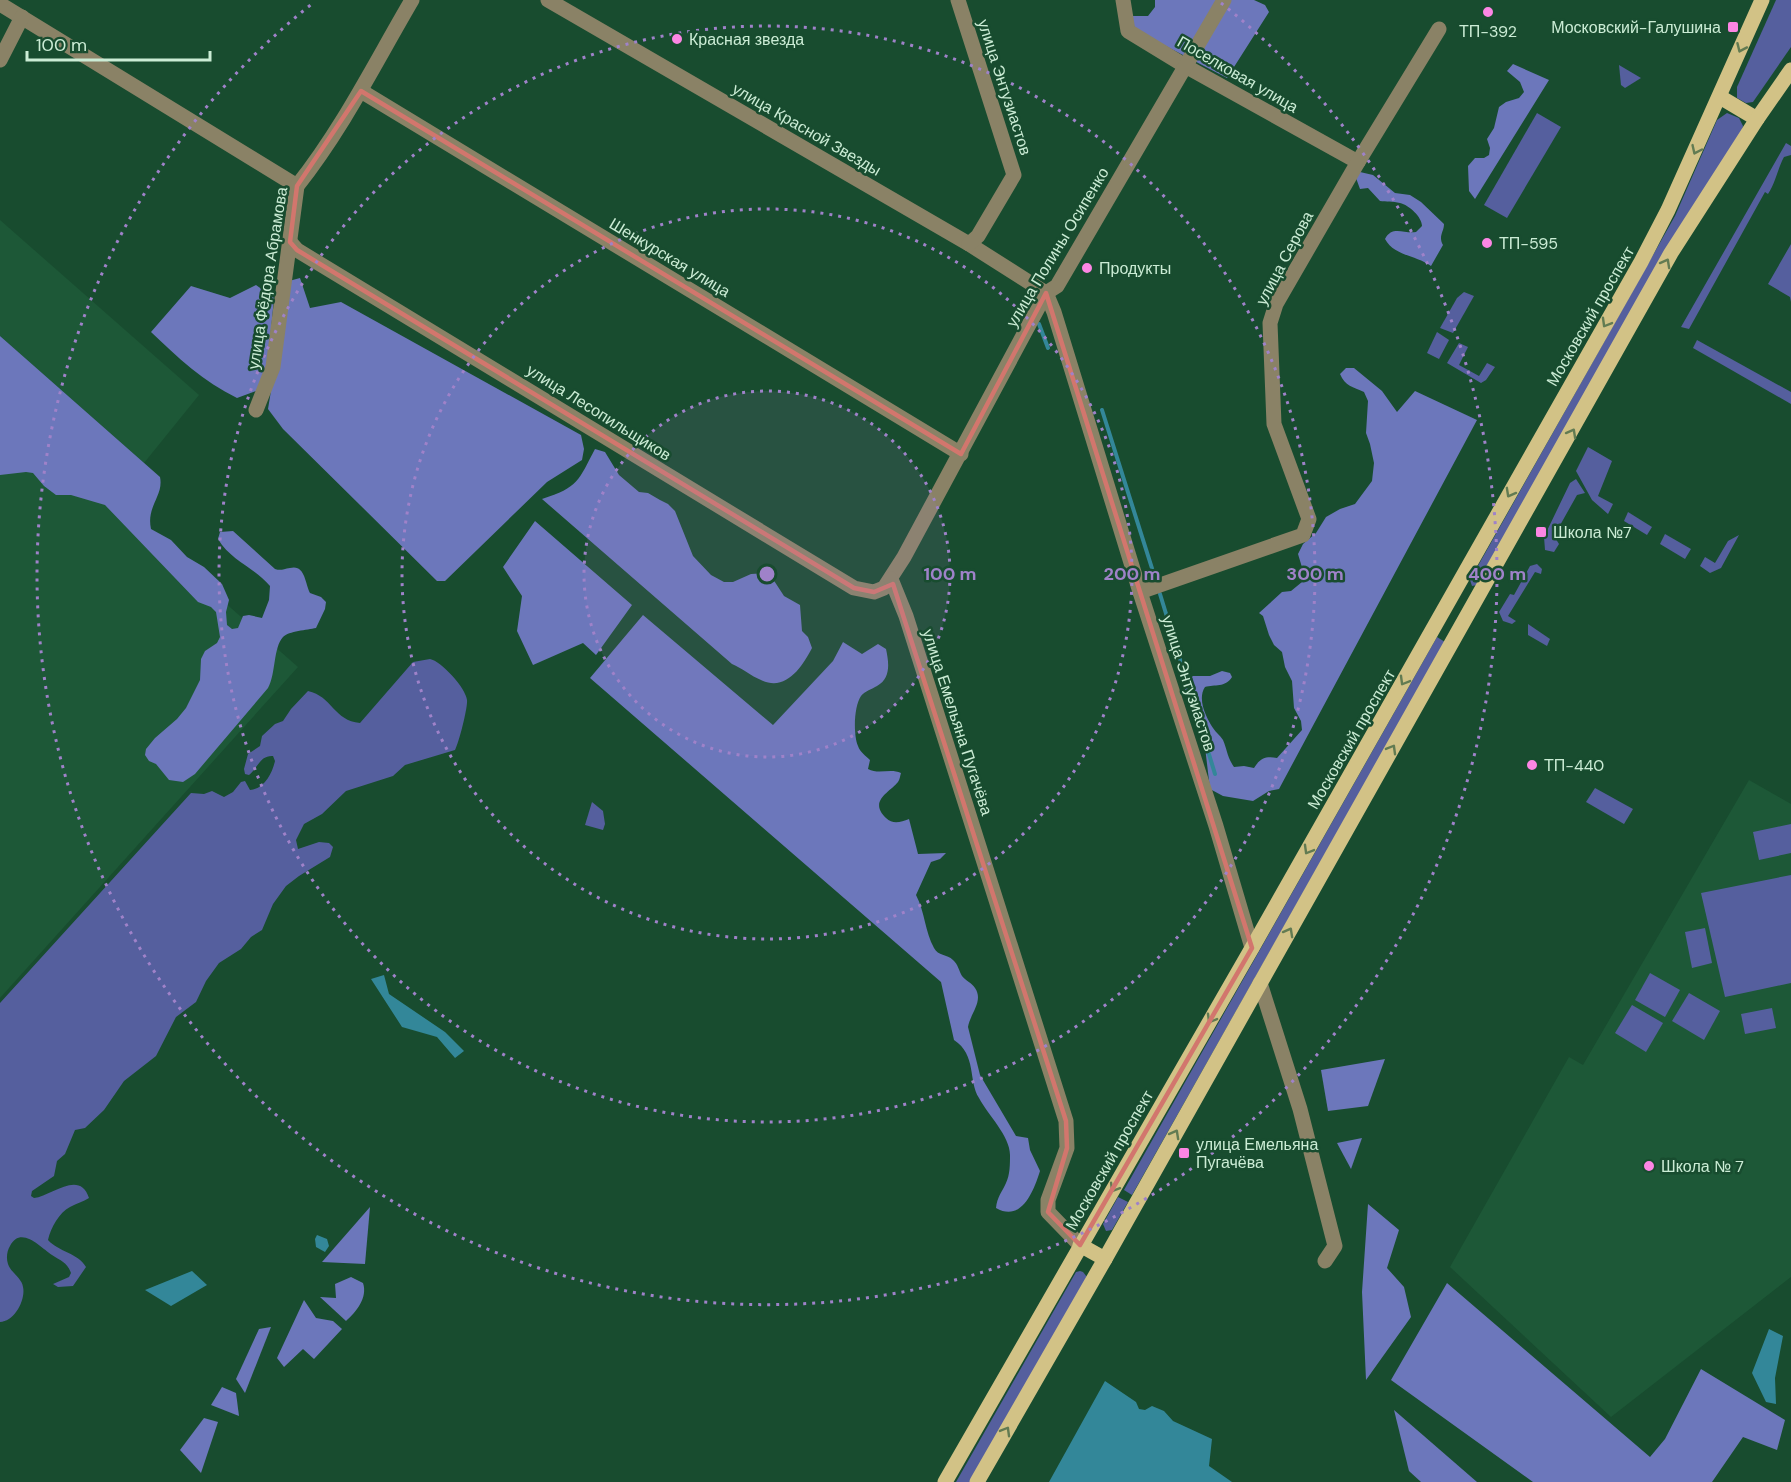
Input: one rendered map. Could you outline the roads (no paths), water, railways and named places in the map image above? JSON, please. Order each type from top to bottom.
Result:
[{"type":"main road","name":"Московский проспект","points":[[945,1482],[1252,948],[1641,262],[1668,210],[1762,0]]},
{"type":"main road","points":[[977,1482],[1106,1259],[1472,611],[1671,253],[1791,70]]},
{"type":"main road","points":[[1720,97],[1757,119]]},
{"type":"main road","points":[[1450,599],[1472,611]]},
{"type":"main road","points":[[1080,1245],[1106,1259]]},
{"type":"street","name":"улица Фёдора Абрамова","points":[[256,410],[273,367],[297,186],[311,169],[361,91],[412,0]]},
{"type":"street","name":"улица Красной Звезды","points":[[548,0],[969,244],[1046,293]]},
{"type":"street","name":"улица Энтузиастов","points":[[958,0],[1014,175],[978,236],[969,244]]},
{"type":"street","name":"Поселковая улица","points":[[1123,0],[1128,32],[1358,162]]},
{"type":"street","name":"улица Полины Осипенко","points":[[891,579],[961,454],[1046,293],[1057,286],[1187,67],[1224,0]]},
{"type":"street","points":[[0,4],[297,186]]},
{"type":"street","points":[[0,60],[22,18]]},
{"type":"street","name":"улица Серова","points":[[1140,592],[1303,535],[1309,519],[1274,424],[1270,323],[1276,304],[1439,28]]},
{"type":"street","name":"Шенкурская улица","points":[[361,91],[961,454]]},
{"type":"street","name":"улица Лесопильщиков","points":[[290,242],[297,250],[854,588],[874,592],[884,588],[891,579]]},
{"type":"street","name":"улица Энтузиастов","points":[[1046,293],[1054,312],[1140,592],[1216,826],[1252,948]]},
{"type":"street","name":"улица Емельяна Пугачёва","points":[[891,579],[906,616],[1066,1121],[1067,1148],[1048,1200],[1048,1212],[1080,1245]]},
{"type":"street","points":[[1260,983],[1300,1109],[1335,1246],[1325,1261]]},
{"type":"waterway","points":[[1039,324],[1048,348]]},
{"type":"waterway","points":[[1102,410],[1156,581]]},
{"type":"waterway","points":[[1160,594],[1215,774]]},
{"type":"place","name":"ТП-392","points":[[1488,12]]},
{"type":"place","name":"Московский-Галушина","points":[[1733,27]]},
{"type":"place","name":"Красная звезда","points":[[677,39]]},
{"type":"place","name":"ТП-595","points":[[1487,243]]},
{"type":"place","name":"Продукты","points":[[1087,268]]},
{"type":"place","name":"Школа №7","points":[[1541,532]]},
{"type":"place","name":"ТП-440","points":[[1532,765]]},
{"type":"place","name":"улица Емельяна Пугачёва","points":[[1184,1153]]},
{"type":"place","name":"Школа № 7","points":[[1649,1166]]}]
